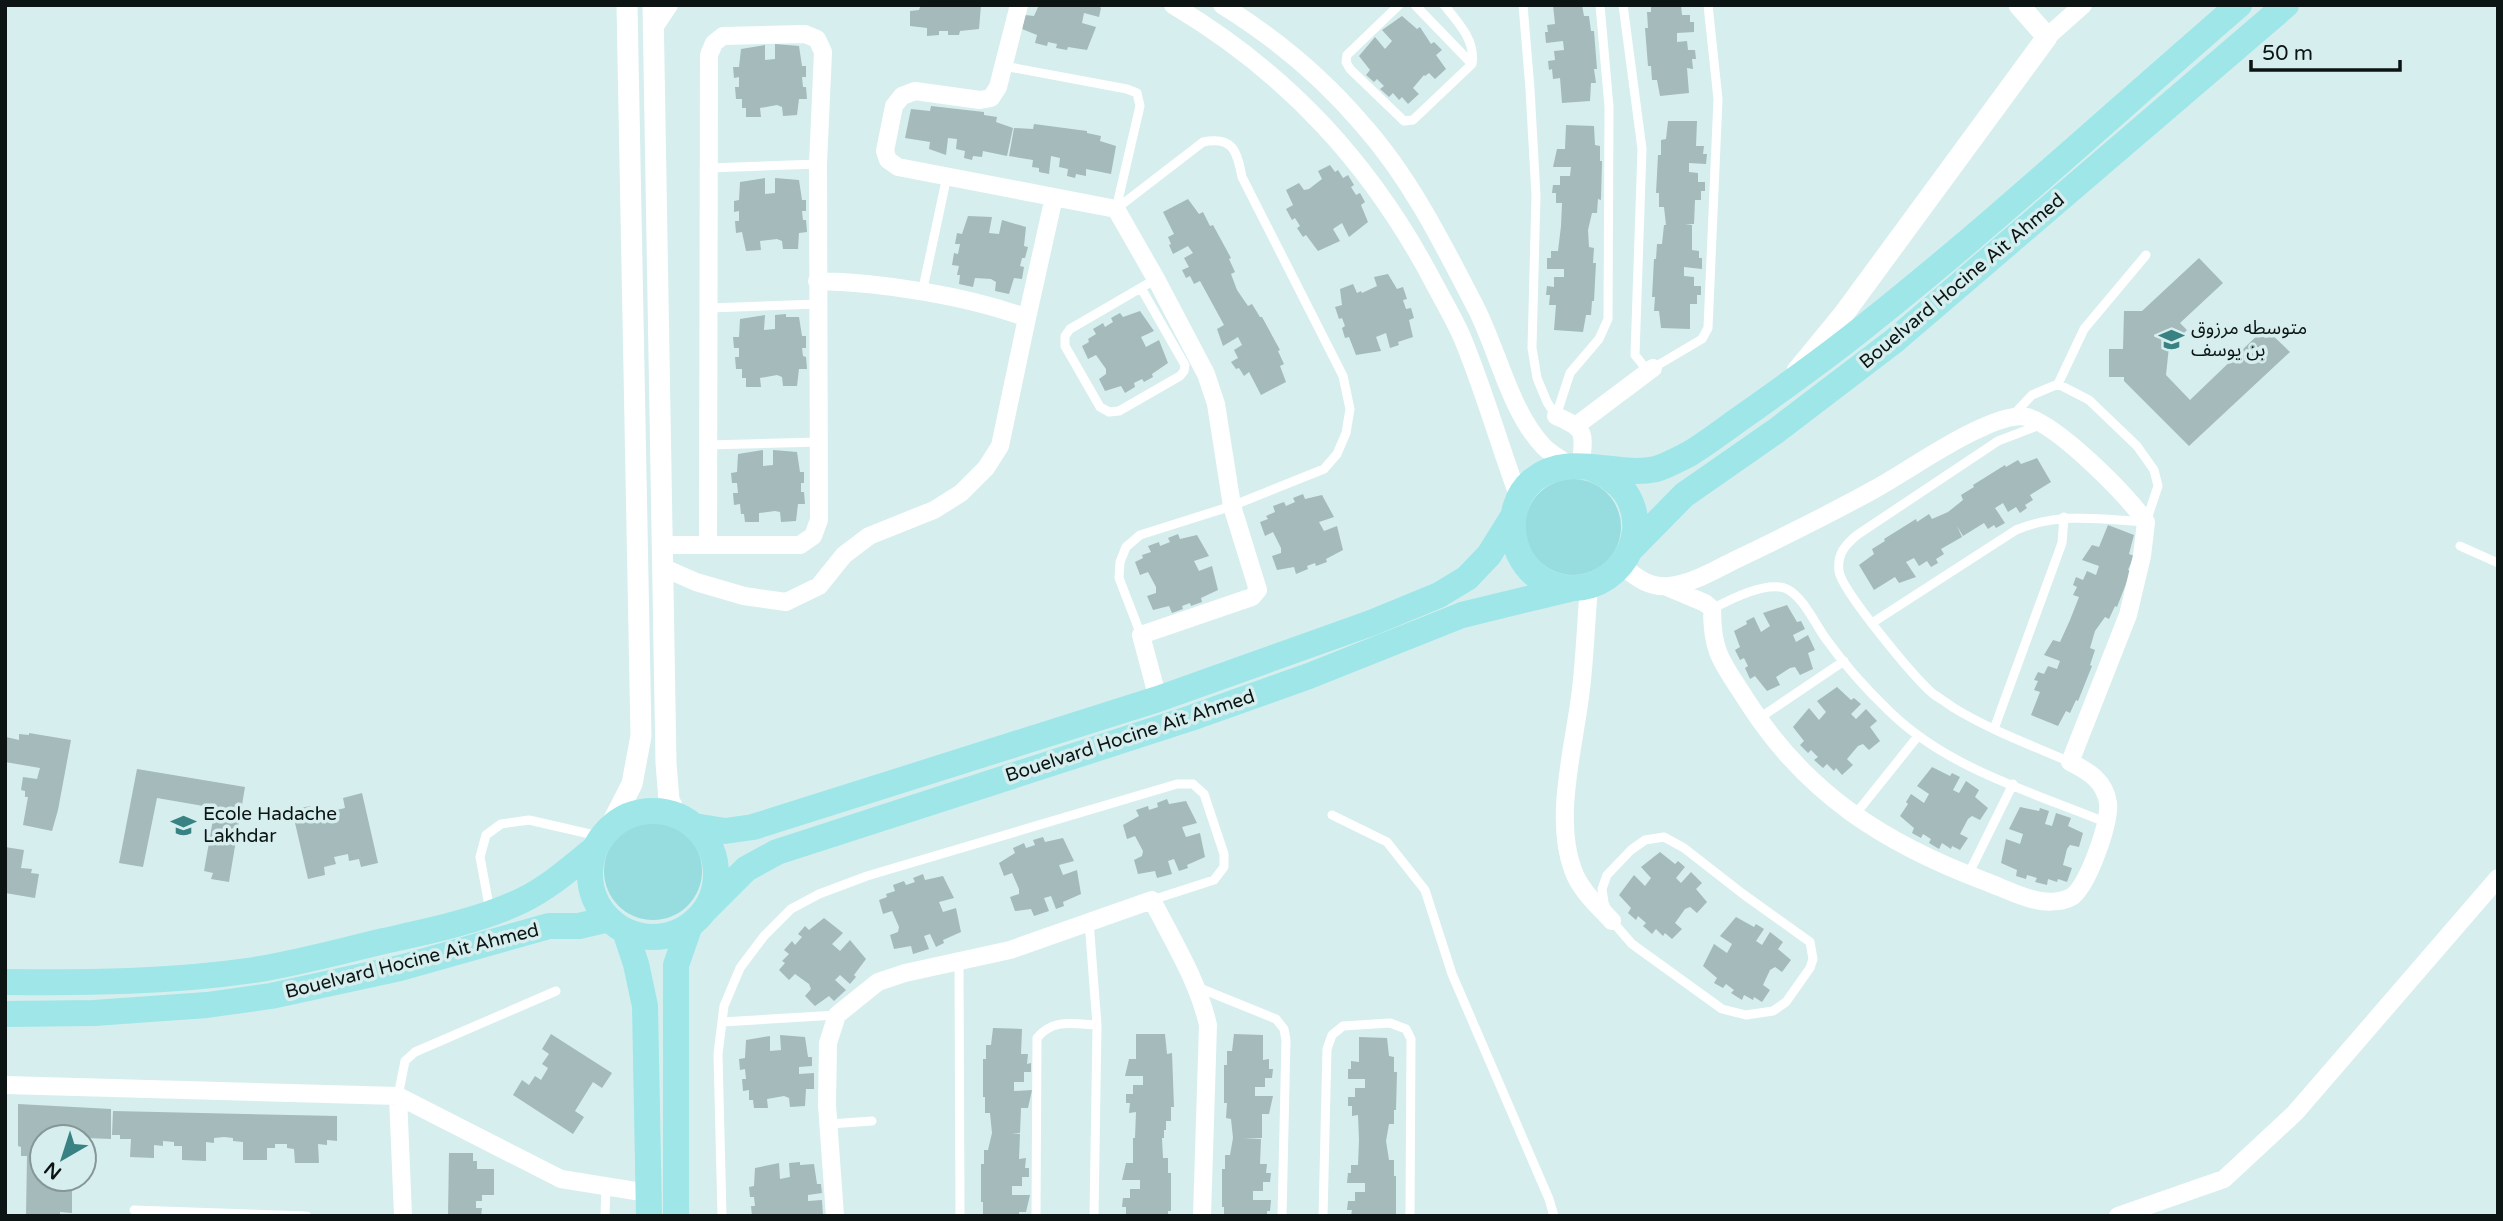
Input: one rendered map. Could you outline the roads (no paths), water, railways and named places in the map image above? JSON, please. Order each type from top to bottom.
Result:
[{"type":"main road","points":[[5,982],[75,983],[178,978],[256,969],[444,927],[521,901],[546,887],[631,814],[653,810],[725,831],[753,827],[1158,699],[1291,653],[1439,595],[1467,578],[1489,555],[1532,481],[1549,470],[1581,467],[1636,470],[1657,468],[1689,454],[1821,362],[1923,280],[2239,5]]},
{"type":"main road","name":"Bouelvard Hocine Ait Ahmed","points":[[1626,558],[1684,495],[1776,431],[1894,341],[2286,5]]},
{"type":"main road","points":[[1516,508],[1513,538],[1520,558],[1533,573],[1550,584],[1579,588],[1607,579],[1626,558],[1635,530],[1633,510],[1624,492],[1610,477],[1581,467]]},
{"type":"main road","name":"Bouelvard Hocine Ait Ahmed","points":[[697,917],[746,869],[777,852],[1191,718],[1309,676],[1462,615],[1579,588]]},
{"type":"main road","points":[[676,1216],[676,965],[697,917],[714,889],[716,866],[709,844],[685,821]]},
{"type":"main road","points":[[603,837],[589,867],[590,886],[597,904],[617,925],[636,964],[645,1006],[649,1204]]},
{"type":"main road","points":[[617,925],[641,936],[658,937],[675,933],[697,917]]},
{"type":"main road","name":"Bouelvard Hocine Ait Ahmed","points":[[5,1013],[144,1010],[271,996],[400,968],[549,926],[617,925]]},
{"type":"street","points":[[603,837],[632,784],[641,736],[627,5]]},
{"type":"street","points":[[653,5],[666,763],[669,800],[685,821]]},
{"type":"street","points":[[653,29],[669,5]]},
{"type":"street","points":[[1019,5],[998,87],[991,98],[980,100],[915,91],[902,96],[894,106],[885,151],[888,160],[898,167],[1116,209],[1149,283],[1206,374],[1216,404],[1232,506],[1258,590],[1252,597],[1142,635],[1158,699]]},
{"type":"street","points":[[1173,5],[1205,24],[1260,66],[1314,113],[1366,174],[1410,237],[1461,335],[1488,406],[1516,508]]},
{"type":"street","points":[[1222,5],[1293,57],[1336,95],[1365,127],[1405,181],[1441,240],[1487,331],[1508,385],[1528,426],[1545,448],[1581,467],[1583,434],[1577,425],[1556,416]]},
{"type":"street","points":[[2019,5],[2047,37]]},
{"type":"street","points":[[1782,389],[1843,314],[2047,37],[2083,5]]},
{"type":"street","points":[[662,545],[800,545],[813,536],[820,520],[817,281],[822,52],[817,39],[805,34],[723,36],[714,43],[709,55],[708,544]]},
{"type":"street","points":[[662,566],[708,586],[744,596],[786,602],[819,586],[844,555],[869,536],[934,510],[961,493],[986,468],[1000,446],[1054,197]]},
{"type":"street","points":[[817,281],[852,282],[922,293],[1004,310],[1027,318]]},
{"type":"street","points":[[1577,425],[1653,368]]},
{"type":"street","points":[[1626,558],[1647,584],[1667,587],[1705,603],[1712,609],[1711,632],[1717,654],[1758,719],[1790,758],[1854,816],[1884,836],[1968,875],[2037,900],[2058,901],[2072,896],[2083,882],[2093,861],[2108,804],[2099,780],[2087,770],[2070,762],[2128,615],[2142,556],[2146,522],[2136,508],[2086,457],[2042,425],[2026,417],[2011,417],[1980,428],[1791,533],[1690,582],[1667,587]]},
{"type":"street","points":[[1579,588],[1582,687],[1567,792],[1564,834],[1573,871],[1586,892],[1612,921]]},
{"type":"street","points":[[2118,1216],[2224,1179],[2295,1113],[2498,878]]},
{"type":"street","points":[[835,1216],[829,1124],[828,1043],[837,1015],[878,982],[905,973],[1010,950],[1152,900],[1196,986],[1208,1025],[1202,1216]]},
{"type":"street","points":[[5,1085],[398,1096],[561,1179],[607,1185],[649,1204]]},
{"type":"street","points":[[398,1096],[403,1216]]},
{"type":"lane","points":[[1399,5],[1347,55],[1346,62],[1395,115],[1404,121],[1413,120],[1472,64],[1474,54],[1469,40],[1444,5]]},
{"type":"lane","points":[[1415,5],[1472,64]]},
{"type":"lane","points":[[1523,5],[1536,196],[1532,348],[1537,378],[1556,416]]},
{"type":"lane","points":[[1556,416],[1570,373],[1599,339],[1608,319],[1609,107],[1600,5]]},
{"type":"lane","points":[[1623,5],[1642,149],[1635,355],[1643,365],[1653,368],[1703,339],[1708,328],[1718,99],[1708,5]]},
{"type":"lane","points":[[1004,66],[1137,93],[1140,106],[1116,209]]},
{"type":"lane","points":[[1116,209],[1203,142],[1218,139],[1232,147],[1239,160],[1242,177],[1343,376],[1350,409],[1346,433],[1337,454],[1324,469],[1232,506],[1140,535],[1126,547],[1120,562],[1119,578],[1142,635]]},
{"type":"lane","points":[[710,168],[818,164]]},
{"type":"lane","points":[[922,293],[947,176]]},
{"type":"lane","points":[[2011,417],[2032,395],[2058,384],[2084,330],[2146,255]]},
{"type":"lane","points":[[1149,283],[1185,365],[1184,371],[1119,411],[1109,412],[1100,407],[1065,346],[1065,336],[1070,329],[1149,283]]},
{"type":"lane","points":[[710,308],[818,304]]},
{"type":"lane","points":[[1872,623],[2016,530],[2037,521],[2064,517],[2146,522],[2158,486],[2154,470],[2137,446],[2089,400],[2058,384]]},
{"type":"lane","points":[[2042,425],[1998,441],[1857,535],[1845,545],[1839,557],[1839,573],[1848,591],[1907,668],[1933,693],[1954,708],[1994,729],[2070,762]]},
{"type":"lane","points":[[708,445],[819,442]]},
{"type":"lane","points":[[1994,729],[2062,543],[2064,517]]},
{"type":"lane","points":[[2460,546],[2498,563]]},
{"type":"lane","points":[[1712,609],[1762,588],[1777,586],[1788,590],[1801,602],[1844,661],[1889,712],[1918,736],[1970,767],[2105,822]]},
{"type":"lane","points":[[1758,719],[1844,661]]},
{"type":"lane","points":[[1854,816],[1918,736]]},
{"type":"lane","points":[[722,1216],[718,1054],[724,1006],[740,968],[764,936],[791,909],[819,894],[867,876],[1177,784],[1193,784],[1204,794],[1224,854],[1224,867],[1214,880],[1152,900]]},
{"type":"lane","points":[[1968,875],[2013,785]]},
{"type":"lane","points":[[1332,815],[1387,842],[1424,890],[1452,974],[1554,1216]]},
{"type":"lane","points":[[490,912],[480,857],[486,835],[500,824],[529,820],[603,837]]},
{"type":"lane","points":[[1664,837],[1684,848],[1810,942],[1813,959],[1787,1002],[1773,1011],[1746,1015],[1722,1009],[1632,944],[1612,921],[1604,903],[1602,889],[1607,875],[1631,850],[1645,840],[1664,837]]},
{"type":"lane","points":[[1089,922],[1097,1025],[1094,1216]]},
{"type":"lane","points":[[959,961],[960,1216]]},
{"type":"lane","points":[[1196,986],[1276,1019],[1284,1028],[1286,1040],[1282,1216]]},
{"type":"lane","points":[[398,1096],[405,1061],[415,1052],[556,991]]},
{"type":"lane","points":[[722,1022],[837,1015]]},
{"type":"lane","points":[[1324,1216],[1327,1049],[1332,1035],[1343,1026],[1390,1023],[1406,1029],[1411,1039],[1409,1216]]},
{"type":"lane","points":[[1035,1216],[1037,1038],[1046,1027],[1059,1024],[1097,1025]]},
{"type":"lane","points":[[829,1124],[872,1121]]},
{"type":"lane","points":[[605,1216],[607,1185]]},
{"type":"lane","points":[[134,1210],[307,1216]]},
{"type":"place","name":"متوسطه مرزوق بن يوسف","points":[[2171,339]]},
{"type":"place","name":"Ecole Hadache Lakhdar","points":[[183,825]]}]
